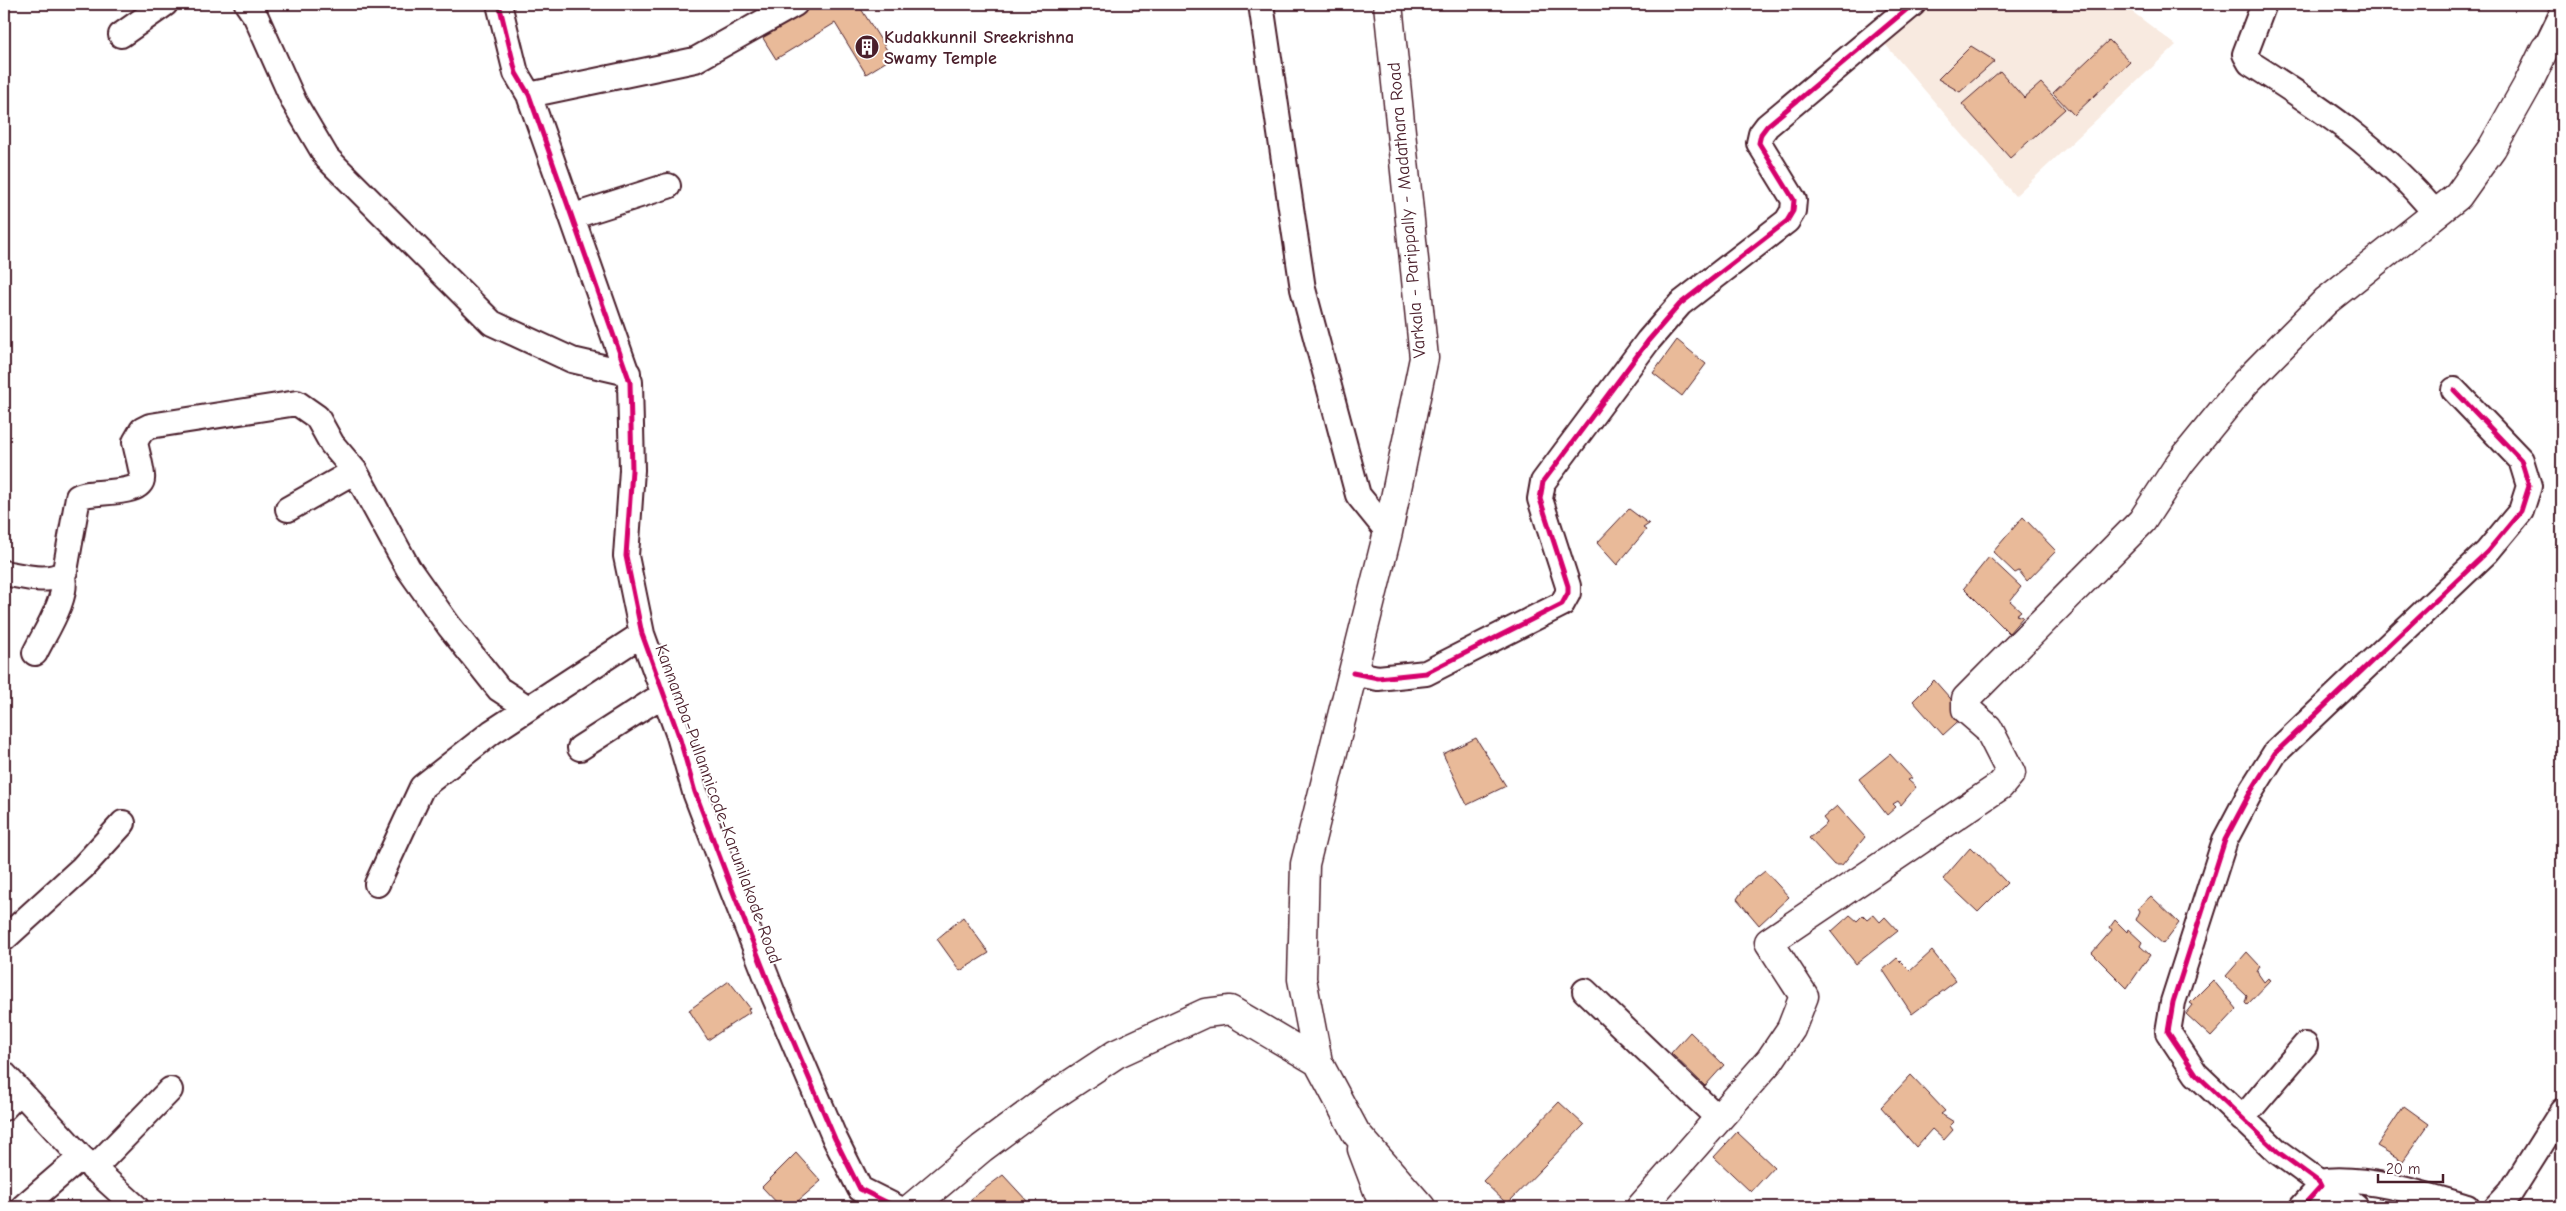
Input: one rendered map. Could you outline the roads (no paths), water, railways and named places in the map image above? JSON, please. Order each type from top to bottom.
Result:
[{"type":"main road","name":"Varkala - Parippally - Madathara Road","points":[[1388,4],[1424,358],[1388,532],[1305,864],[1302,979],[1318,1062],[1356,1133],[1421,1207]]},
{"type":"main road","points":[[1641,1207],[1770,1060],[1791,1029],[1804,996],[1769,942],[2000,786],[2011,773],[1988,728],[1966,709],[1966,700],[2142,520],[2180,463],[2246,382],[2326,301],[2458,196],[2492,148],[2545,49]]},
{"type":"main road","points":[[912,1207],[982,1148],[1048,1099],[1116,1054],[1205,1014],[1230,1010],[1318,1062]]},
{"type":"main road","points":[[1356,1133],[1384,1207]]},
{"type":"street","points":[[121,35],[165,4]]},
{"type":"street","points":[[247,4],[256,17],[294,102],[327,158],[492,323],[572,360],[628,373]]},
{"type":"street","name":"Kannamba-Pullannicode-Karunilakode Road","points":[[499,4],[516,73],[530,95],[628,373],[630,382],[632,470],[626,556],[642,634],[664,694],[695,792],[774,996],[835,1139],[860,1189],[896,1207]]},
{"type":"street","points":[[530,95],[694,60],[795,4]]},
{"type":"street","points":[[1261,4],[1303,289],[1358,496],[1388,532]]},
{"type":"street","points":[[1353,673],[1378,678],[1426,673],[1562,604],[1568,593],[1568,586],[1540,499],[1543,482],[1648,341],[1680,304],[1787,221],[1793,211],[1794,200],[1759,143],[1761,134],[1767,126],[1914,4]]},
{"type":"street","points":[[2264,4],[2245,54],[2250,63],[2322,108],[2368,145],[2414,186],[2435,213]]},
{"type":"street","points":[[2545,49],[2562,14]]},
{"type":"street","points":[[574,216],[668,186]]},
{"type":"street","points":[[2356,1207],[2341,1195],[2320,1184],[2278,1152],[2242,1119],[2196,1074],[2168,1032],[2173,1002],[2225,840],[2251,791],[2275,753],[2487,552],[2521,510],[2530,486],[2521,460],[2454,390]]},
{"type":"street","points":[[4,573],[51,579],[65,571],[78,497],[86,493],[134,490],[141,485],[142,477],[135,442],[142,430],[150,426],[297,404],[317,418],[332,444],[355,471],[408,568],[449,626],[499,689],[528,708]]},
{"type":"street","points":[[288,509],[355,471]]},
{"type":"street","points":[[35,653],[62,598],[65,580],[62,574]]},
{"type":"street","points":[[377,884],[422,787],[492,732],[642,634]]},
{"type":"street","points":[[580,748],[664,694]]},
{"type":"street","points":[[4,939],[82,868],[123,823]]},
{"type":"street","points":[[1585,991],[1719,1119]]},
{"type":"street","points":[[2242,1119],[2305,1045]]},
{"type":"street","points":[[4,1074],[12,1100],[136,1207]]},
{"type":"street","points":[[23,1207],[87,1163],[170,1090]]},
{"type":"street","points":[[2497,1207],[2511,1192],[2562,1111]]},
{"type":"street","points":[[2302,1207],[2320,1184],[2328,1180],[2366,1183],[2435,1197],[2466,1207]]},
{"type":"place","name":"Kudakkunnil Sreekrishna Swamy Temple","points":[[867,47]]}]
